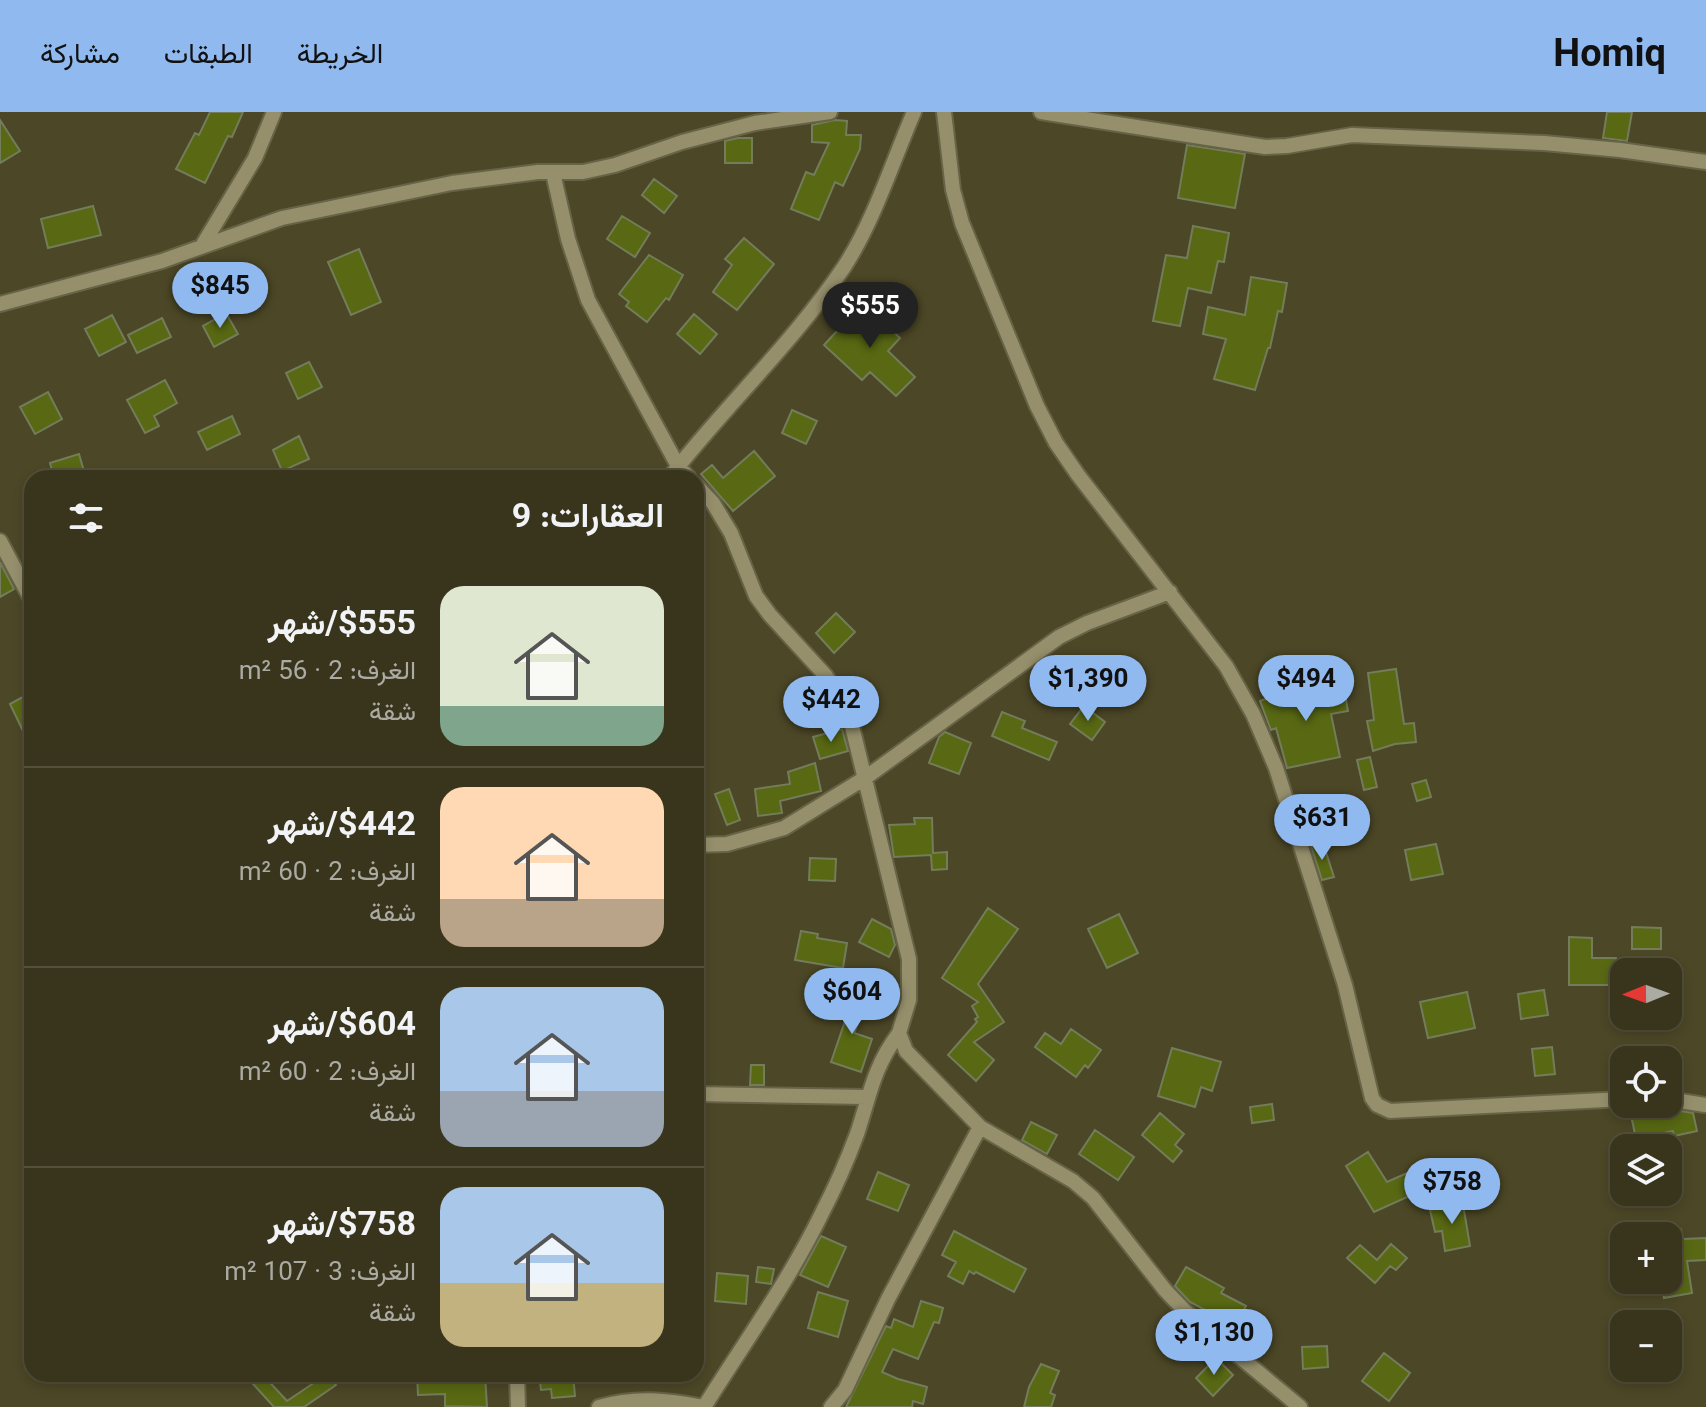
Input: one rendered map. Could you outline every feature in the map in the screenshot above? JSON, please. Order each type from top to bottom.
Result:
[{"type":"street","points":[[202,246],[255,158],[274,112]]},
{"type":"street","points":[[0,304],[162,261],[282,218],[466,181],[538,172],[583,172],[755,123],[830,112]]},
{"type":"street","points":[[676,470],[798,330],[846,264],[914,112]]},
{"type":"street","points":[[944,112],[953,190],[962,223],[1037,406],[1056,443],[1078,475],[1226,666],[1253,714],[1276,768],[1345,985],[1372,1098],[1377,1105],[1390,1111],[1610,1100]]},
{"type":"street","points":[[1041,112],[1265,147],[1352,135],[1544,143],[1706,162]]},
{"type":"street","points":[[553,173],[568,239],[588,300],[673,470]]},
{"type":"street","points":[[599,1407],[639,1399],[704,1407],[785,1280],[823,1213],[857,1134],[866,1097],[880,1062],[899,1033],[909,1000],[909,959],[849,714],[838,693],[756,596],[731,533],[704,493]]},
{"type":"street","points":[[0,541],[24,586]]},
{"type":"street","points":[[704,845],[727,844],[784,828],[865,778],[1059,637],[1087,623],[1170,592]]},
{"type":"street","points":[[899,1033],[906,1051],[980,1127],[1073,1181],[1093,1198],[1186,1312],[1300,1407]]},
{"type":"street","points":[[704,1094],[866,1097]]},
{"type":"street","points":[[1682,1101],[1705,1105]]},
{"type":"street","points":[[831,1407],[845,1390],[888,1299],[980,1127]]},
{"type":"street","points":[[517,1382],[518,1407]]},
{"type":"building","points":[[210,112],[243,112],[205,183],[176,169]]},
{"type":"building","points":[[1607,112],[1632,112],[1627,141],[1603,138]]},
{"type":"building","points":[[0,120],[20,151],[0,163]]},
{"type":"building","points":[[847,121],[846,135],[861,135],[860,149],[843,186],[835,182],[819,220],[791,209],[806,172],[814,175],[829,143],[812,142],[812,125]]},
{"type":"building","points":[[752,138],[752,163],[725,163],[725,141]]},
{"type":"building","points":[[1187,145],[1245,154],[1235,208],[1178,198]]},
{"type":"building","points":[[654,179],[677,196],[664,213],[642,195]]},
{"type":"building","points":[[93,206],[101,235],[48,248],[41,219]]},
{"type":"building","points":[[622,216],[650,233],[635,257],[607,239]]},
{"type":"building","points":[[1193,226],[1229,233],[1224,262],[1218,261],[1211,293],[1188,288],[1180,326],[1153,321],[1166,255],[1187,258]]},
{"type":"building","points":[[744,238],[774,264],[737,310],[713,292],[732,265],[725,259]]},
{"type":"building","points":[[359,249],[381,302],[351,315],[328,262]]},
{"type":"building","points":[[649,255],[683,275],[669,300],[666,298],[647,322],[626,306],[629,302],[619,294]]},
{"type":"building","points":[[1251,277],[1287,283],[1282,312],[1278,311],[1270,348],[1255,390],[1214,379],[1226,339],[1203,334],[1208,307],[1245,315]]},
{"type":"building","points":[[863,303],[900,338],[888,351],[915,377],[896,396],[870,372],[862,380],[824,345]]},
{"type":"building","points":[[226,313],[238,334],[214,347],[203,326]]},
{"type":"building","points":[[694,314],[717,334],[700,354],[677,334]]},
{"type":"building","points":[[112,315],[126,342],[99,356],[85,329]]},
{"type":"building","points":[[162,318],[171,337],[137,353],[128,335]]},
{"type":"building","points":[[309,362],[322,387],[298,399],[286,373]]},
{"type":"building","points":[[165,380],[177,403],[154,416],[159,426],[145,433],[127,400]]},
{"type":"building","points":[[48,392],[62,419],[35,434],[20,407]]},
{"type":"building","points":[[792,410],[817,421],[806,444],[782,433]]},
{"type":"building","points":[[232,416],[240,434],[207,450],[198,432]]},
{"type":"building","points":[[299,436],[309,459],[282,470],[273,450]]},
{"type":"building","points":[[754,451],[775,476],[733,511],[704,477],[704,472],[712,465],[723,478]]},
{"type":"building","points":[[79,454],[84,470],[52,470],[50,463]]},
{"type":"building","points":[[0,562],[14,589],[0,597]]},
{"type":"building","points":[[836,613],[855,632],[834,653],[816,633]]},
{"type":"building","points":[[1068,663],[1088,681],[1073,698],[1053,680]]},
{"type":"building","points":[[1396,669],[1404,724],[1414,723],[1416,742],[1373,751],[1367,721],[1374,720],[1368,673]]},
{"type":"building","points":[[1343,683],[1348,711],[1331,714],[1340,757],[1287,768],[1276,728],[1271,730],[1260,701],[1282,692]]},
{"type":"building","points":[[24,696],[23,731],[10,704]]},
{"type":"building","points":[[1084,706],[1105,722],[1092,740],[1070,724]]},
{"type":"building","points":[[1002,712],[1025,721],[1022,728],[1057,742],[1049,760],[992,736]]},
{"type":"building","points":[[842,729],[848,751],[820,759],[813,737]]},
{"type":"building","points":[[945,732],[971,743],[959,774],[929,763],[939,737]]},
{"type":"building","points":[[1370,757],[1377,787],[1364,790],[1357,760]]},
{"type":"building","points":[[815,763],[821,791],[780,801],[782,813],[758,816],[755,789],[790,784],[788,772]]},
{"type":"building","points":[[1426,780],[1431,797],[1417,801],[1412,784]]},
{"type":"building","points":[[729,789],[740,820],[727,825],[715,794]]},
{"type":"building","points":[[914,818],[932,818],[933,853],[947,852],[947,869],[932,870],[931,855],[894,857],[889,825],[915,824]]},
{"type":"building","points":[[1323,843],[1334,877],[1322,880],[1311,846]]},
{"type":"building","points":[[1436,844],[1443,874],[1411,880],[1405,850]]},
{"type":"building","points":[[810,858],[836,859],[835,881],[809,880]]},
{"type":"building","points":[[988,908],[1018,929],[978,984],[1004,1022],[974,1042],[994,1060],[976,1081],[948,1055],[977,1022],[975,1019],[978,1017],[972,1006],[978,1002],[942,978]]},
{"type":"building","points":[[1119,914],[1138,953],[1107,968],[1088,929]]},
{"type":"building","points":[[872,919],[891,929],[895,945],[889,957],[859,942]]},
{"type":"building","points":[[1632,927],[1661,928],[1661,949],[1632,949]]},
{"type":"building","points":[[801,931],[818,934],[817,938],[847,943],[843,968],[795,960]]},
{"type":"building","points":[[1569,937],[1592,938],[1592,958],[1610,958],[1610,985],[1569,985]]},
{"type":"building","points":[[868,979],[894,988],[888,1005],[863,995]]},
{"type":"building","points":[[1544,990],[1548,1015],[1521,1019],[1518,994]]},
{"type":"building","points":[[1467,992],[1475,1028],[1428,1038],[1420,1002]]},
{"type":"building","points":[[846,993],[867,1001],[854,1033],[872,1039],[861,1072],[831,1062],[846,1018],[838,1015]]},
{"type":"building","points":[[1071,1029],[1101,1050],[1088,1068],[1085,1065],[1076,1077],[1035,1047],[1045,1033],[1061,1044]]},
{"type":"building","points":[[1552,1047],[1555,1074],[1535,1076],[1532,1049]]},
{"type":"building","points":[[1172,1048],[1221,1062],[1212,1091],[1201,1087],[1195,1107],[1158,1096]]},
{"type":"building","points":[[751,1065],[764,1065],[764,1085],[750,1085]]},
{"type":"building","points":[[1272,1104],[1274,1120],[1252,1123],[1250,1107]]},
{"type":"building","points":[[1682,1111],[1693,1113],[1697,1131],[1682,1134],[1674,1134],[1673,1131],[1635,1134],[1632,1118],[1682,1118]]},
{"type":"building","points":[[1160,1113],[1184,1134],[1175,1145],[1182,1151],[1173,1162],[1142,1135]]},
{"type":"building","points":[[1031,1122],[1057,1135],[1047,1154],[1022,1140]]},
{"type":"building","points":[[1095,1130],[1134,1157],[1118,1180],[1079,1154]]},
{"type":"building","points":[[1368,1152],[1387,1182],[1416,1169],[1425,1189],[1374,1212],[1346,1166]]},
{"type":"building","points":[[878,1172],[909,1185],[898,1211],[867,1199]]},
{"type":"building","points":[[1463,1204],[1470,1246],[1445,1251],[1442,1231],[1435,1232],[1430,1210]]},
{"type":"building","points":[[954,1231],[1026,1269],[1014,1292],[976,1272],[969,1271],[963,1284],[948,1276],[956,1262],[942,1255]]},
{"type":"building","points":[[1682,1234],[1683,1239],[1706,1238],[1706,1260],[1687,1261],[1692,1293],[1664,1298],[1663,1294],[1682,1294]]},
{"type":"building","points":[[821,1236],[846,1247],[828,1287],[800,1275]]},
{"type":"building","points":[[1391,1244],[1407,1258],[1396,1270],[1390,1266],[1375,1283],[1347,1258],[1360,1245],[1377,1260]]},
{"type":"building","points":[[758,1267],[774,1269],[771,1284],[756,1282]]},
{"type":"building","points":[[1186,1267],[1224,1288],[1221,1293],[1246,1306],[1235,1326],[1190,1302],[1175,1286]]},
{"type":"building","points":[[717,1273],[748,1276],[746,1304],[715,1301]]},
{"type":"building","points":[[818,1292],[848,1301],[838,1337],[808,1328]]},
{"type":"building","points":[[921,1301],[943,1308],[939,1323],[934,1322],[918,1359],[893,1349],[882,1372],[927,1387],[923,1404],[913,1401],[912,1407],[846,1407],[886,1326],[891,1328],[894,1319],[913,1327]]},
{"type":"building","points":[[1327,1346],[1328,1367],[1303,1369],[1302,1347]]},
{"type":"building","points":[[1384,1353],[1410,1373],[1389,1401],[1362,1381]]},
{"type":"building","points":[[1216,1358],[1233,1375],[1213,1396],[1196,1378]]},
{"type":"building","points":[[1041,1364],[1059,1371],[1050,1393],[1055,1395],[1051,1407],[1024,1407],[1029,1387]]},
{"type":"building","points":[[251,1382],[269,1382],[287,1401],[315,1382],[334,1382],[336,1385],[304,1407],[274,1407]]},
{"type":"building","points":[[417,1382],[485,1382],[487,1407],[445,1406],[445,1394],[418,1395]]},
{"type":"building","points":[[540,1382],[574,1382],[575,1396],[552,1398],[551,1389],[541,1390]]}]
